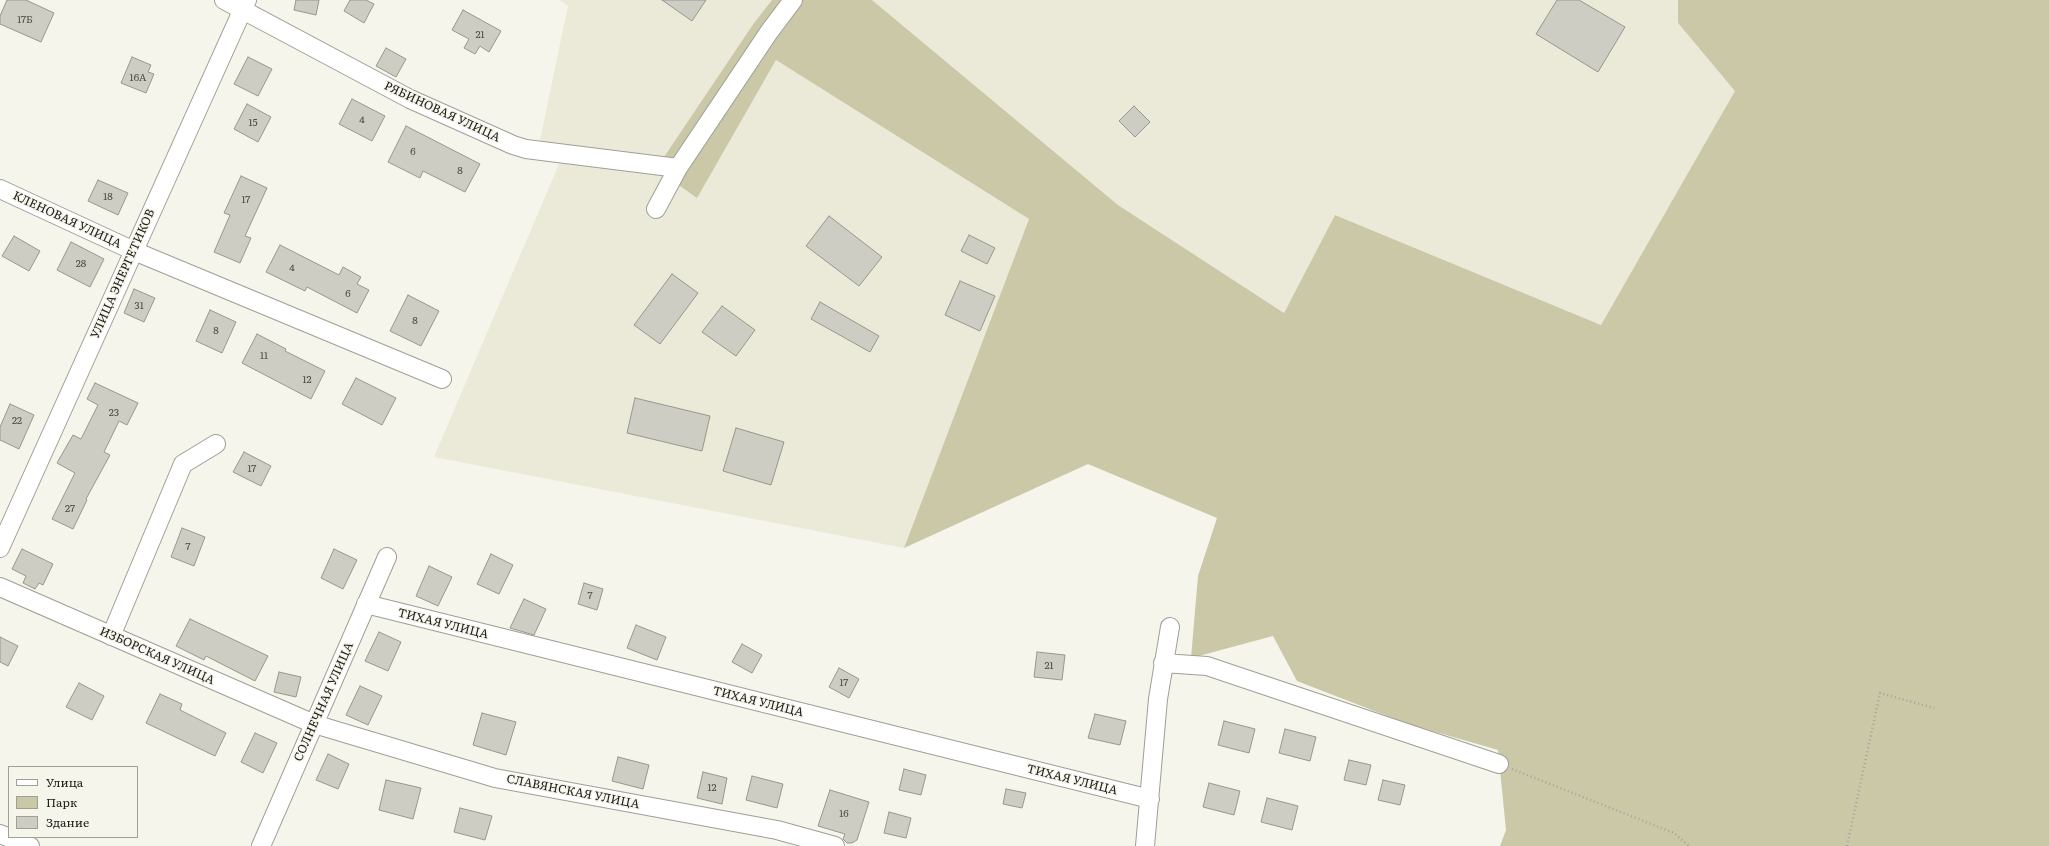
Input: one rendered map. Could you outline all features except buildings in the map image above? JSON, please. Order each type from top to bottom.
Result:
[{"type":"street","name":"РЯБИНОВАЯ УЛИЦА","points":[[224,0],[246,4],[410,98],[513,146],[526,149],[678,168]]},
{"type":"street","points":[[656,209],[678,168],[769,32],[793,0]]},
{"type":"street","name":"УЛИЦА ЭНЕРГЕТИКОВ","points":[[0,548],[246,4]]},
{"type":"street","name":"КЛЕНОВАЯ УЛИЦА","points":[[0,189],[134,251],[442,379]]},
{"type":"street","points":[[111,636],[183,464],[216,444]]},
{"type":"street","name":"СОЛНЕЧНАЯ УЛИЦА","points":[[261,846],[387,557]]},
{"type":"street","name":"ИЗБОРСКАЯ УЛИЦА","points":[[0,587],[314,724]]},
{"type":"street","name":"ТИХАЯ УЛИЦА","points":[[366,604],[1150,799]]},
{"type":"street","points":[[1145,846],[1158,698],[1170,627]]},
{"type":"street","points":[[1163,663],[1207,666],[1499,764]]},
{"type":"street","name":"СЛАВЯНСКАЯ УЛИЦА","points":[[314,724],[495,778],[777,830],[835,846]]},
{"type":"street","points":[[10,838],[30,846]]},
{"type":"path","points":[[1847,846],[1880,693],[1934,708]]},
{"type":"path","points":[[1499,764],[1674,833],[1689,846]]},
{"type":"shaded area","points":[[560,0],[772,0],[754,23],[696,198],[776,60],[1029,219],[904,548],[434,457],[559,164],[540,140],[568,6]]},
{"type":"shaded area","points":[[872,0],[1678,0],[1678,23],[1736,91],[1601,325],[1335,215],[1284,313],[1118,205]]},
{"type":"green space","points":[[772,0],[872,0],[1118,205],[1284,313],[1335,215],[1601,325],[1735,91],[1678,23],[1678,0],[2049,0],[2049,846],[1500,846],[1506,830],[1498,750],[1408,724],[1297,681],[1273,636],[1191,658],[1198,576],[1217,518],[1088,464],[904,548],[1029,219],[776,60],[697,198],[656,169],[754,23]]}]
